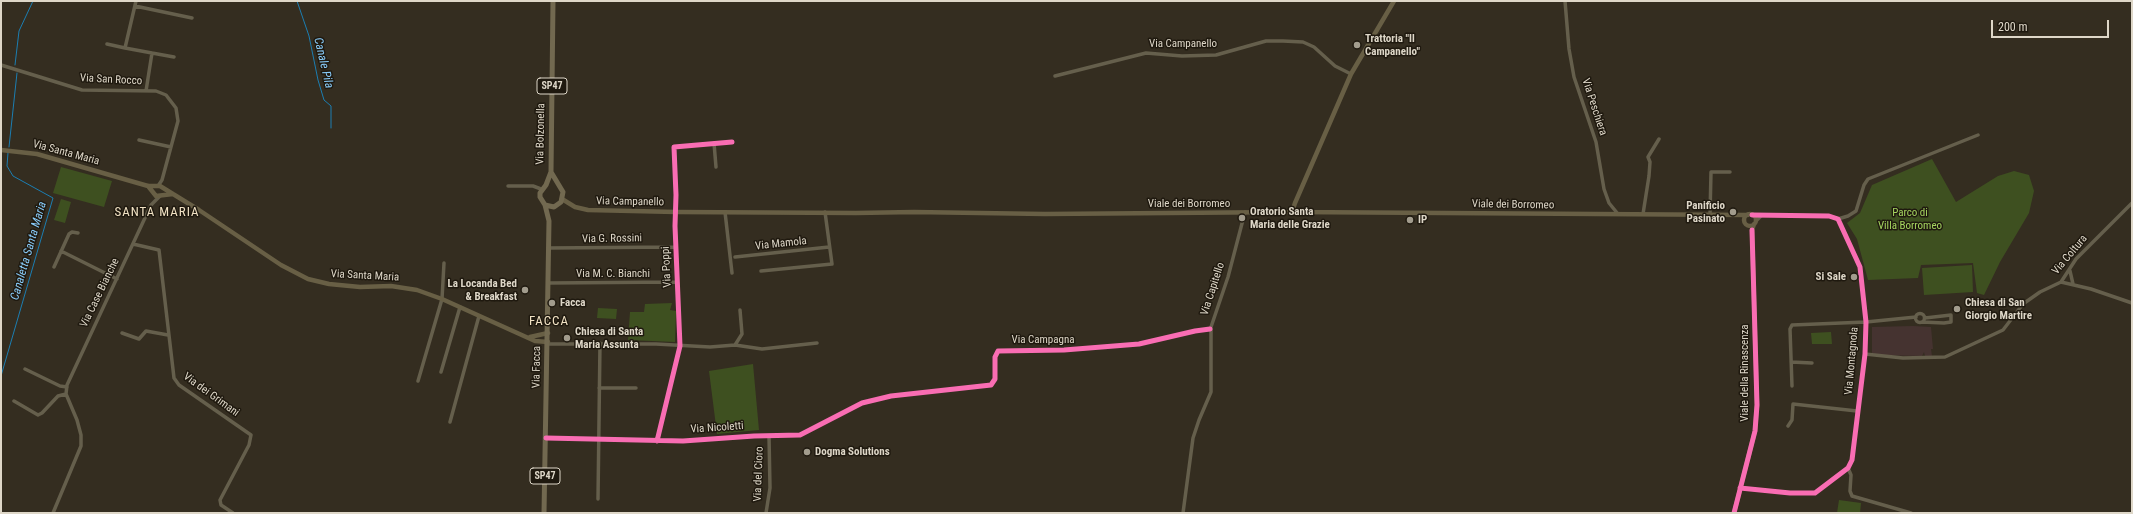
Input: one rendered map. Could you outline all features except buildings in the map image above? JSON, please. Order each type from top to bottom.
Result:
[{"type":"main road","name":"Via Bolzonella","points":[[544,187],[551,172],[553,1]]},
{"type":"main road","points":[[1292,212],[1294,203],[1351,74],[1394,1]]},
{"type":"main road","name":"Via Santa Maria","points":[[1,150],[37,154],[148,186],[160,188],[200,210],[281,265],[308,279],[329,284],[360,287],[391,286],[417,290],[460,306],[479,316],[540,342],[548,343]]},
{"type":"main road","name":"Via Bolzonella","points":[[551,172],[557,185],[563,192],[562,200]]},
{"type":"main road","points":[[544,187],[557,185]]},
{"type":"main road","name":"Via Santa Maria","points":[[148,186],[154,193],[161,196]]},
{"type":"main road","name":"SP47","points":[[544,187],[540,197],[545,205]]},
{"type":"main road","points":[[154,193],[160,188]]},
{"type":"main road","points":[[160,188],[161,196],[172,194]]},
{"type":"main road","name":"Via Campanello","points":[[562,200],[575,208],[588,210],[856,213]]},
{"type":"main road","name":"SP47","points":[[556,206],[562,200]]},
{"type":"main road","points":[[545,205],[556,206]]},
{"type":"main road","name":"Via Facca","points":[[545,205],[549,222]]},
{"type":"main road","name":"Via Facca","points":[[544,513],[549,222],[550,215],[556,206]]},
{"type":"main road","name":"Viale dei Borromeo","points":[[856,213],[914,212],[1044,214],[1292,212],[1750,215]]},
{"type":"main road","points":[[1745,223],[1750,215],[1755,223]]},
{"type":"main road","name":"Viale dei Borromeo","points":[[1734,216],[1745,223]]},
{"type":"main road","points":[[1745,223],[1755,223]]},
{"type":"main road","points":[[1745,223],[1752,230]]},
{"type":"main road","name":"Viale della Rinascenza","points":[[1734,513],[1755,431],[1757,405],[1752,230],[1755,223]]},
{"type":"main road","points":[[530,337],[548,333]]},
{"type":"street","points":[[125,48],[136,1]]},
{"type":"street","name":"Via Peschiera","points":[[1565,1],[1569,49],[1574,77],[1596,142],[1604,189],[1609,203],[1618,214]]},
{"type":"street","points":[[135,6],[192,18]]},
{"type":"street","name":"Via Campanello","points":[[1055,76],[1146,53],[1182,56],[1216,54],[1266,41],[1303,42],[1314,47],[1335,66],[1351,74]]},
{"type":"street","points":[[107,44],[174,57]]},
{"type":"street","points":[[146,91],[152,53]]},
{"type":"street","name":"Via San Rocco","points":[[1,65],[82,90],[156,91],[166,95],[176,108],[178,121],[160,188]]},
{"type":"street","points":[[1750,215],[1829,216],[1838,219],[1848,216],[1856,211],[1864,185],[1868,179],[1978,135]]},
{"type":"street","points":[[1643,214],[1649,176],[1650,162],[1648,157],[1658,139]]},
{"type":"street","points":[[139,140],[170,147]]},
{"type":"street","name":"Via Poppi","points":[[657,441],[680,346],[674,147],[732,142]]},
{"type":"street","points":[[714,143],[716,166]]},
{"type":"street","points":[[1710,215],[1711,172],[1730,172]]},
{"type":"street","points":[[508,186],[544,187]]},
{"type":"street","name":"Via Case Bianche","points":[[66,394],[75,365],[154,201],[154,193]]},
{"type":"street","name":"Via Case Bianche","points":[[154,201],[161,196]]},
{"type":"street","name":"Via Coltura","points":[[1865,354],[1904,358],[1945,357],[2003,330],[2023,304],[2040,292],[2061,282],[2070,271],[2076,259],[2132,203]]},
{"type":"street","points":[[725,212],[732,273]]},
{"type":"street","points":[[761,271],[832,264],[825,212]]},
{"type":"street","name":"Via Capitello","points":[[1183,513],[1193,438],[1211,392],[1210,329],[1246,212]]},
{"type":"street","points":[[1755,223],[1762,215]]},
{"type":"street","name":"Via Montagnola","points":[[1838,219],[1860,267],[1866,322],[1865,354],[1852,460],[1848,468],[1851,475],[1850,490],[1852,496],[1911,513]]},
{"type":"street","points":[[54,267],[69,234],[72,232],[78,233]]},
{"type":"street","name":"Via dei Grimani","points":[[133,244],[159,250],[174,378],[179,385],[251,435],[249,445],[220,500],[221,505],[233,513]]},
{"type":"street","name":"Via G. Rossini","points":[[548,248],[676,247]]},
{"type":"street","name":"Via Mamola","points":[[735,257],[830,247]]},
{"type":"street","points":[[61,251],[117,279]]},
{"type":"street","points":[[418,381],[442,299],[444,263]]},
{"type":"street","points":[[2070,271],[2073,284]]},
{"type":"street","name":"Via M. C. Bianchi","points":[[548,283],[677,282]]},
{"type":"street","points":[[2061,282],[2073,284],[2132,303]]},
{"type":"street","points":[[441,372],[460,306]]},
{"type":"street","points":[[735,345],[742,334],[740,310]]},
{"type":"street","points":[[1792,386],[1790,329],[1792,325],[1866,322],[1898,317],[1916,317],[1922,314],[1925,318]]},
{"type":"street","points":[[1916,317],[1916,321],[1922,322],[1944,323],[1951,322],[1951,314],[1925,318],[1922,322]]},
{"type":"street","points":[[450,422],[479,316]]},
{"type":"street","name":"Via Campagna","points":[[880,399],[992,385],[995,379],[995,356],[998,351],[1064,350],[1139,344],[1196,330],[1210,329]]},
{"type":"street","points":[[122,332],[139,340],[146,331],[168,335]]},
{"type":"street","points":[[548,343],[600,343],[710,347],[735,345],[762,349],[817,343]]},
{"type":"street","points":[[598,499],[600,343]]},
{"type":"street","points":[[1791,362],[1812,363]]},
{"type":"street","points":[[25,369],[60,386],[67,387]]},
{"type":"street","points":[[599,388],[636,388]]},
{"type":"street","points":[[14,401],[38,414],[42,413],[58,396],[66,394],[77,420],[81,435],[81,446],[53,513]]},
{"type":"street","name":"Via Nicoletti","points":[[546,438],[657,441],[786,436],[807,433],[862,403],[880,399]]},
{"type":"street","points":[[1788,426],[1792,420],[1793,404],[1857,411]]},
{"type":"street","name":"Via del Cioro","points":[[766,513],[770,488],[769,436]]},
{"type":"street","points":[[1740,488],[1790,493],[1815,493],[1848,468]]},
{"type":"shaded area","points":[[1872,327],[1931,327],[1933,349],[1931,349],[1932,356],[1925,356],[1924,352],[1922,356],[1875,355],[1872,353]]},
{"type":"green space","name":"Parco di Villa Borromeo","points":[[1932,159],[1956,202],[1998,176],[2014,171],[2029,175],[2034,191],[2029,213],[2000,262],[1984,295],[1977,293],[1973,263],[1921,265],[1918,278],[1868,280],[1857,239],[1847,223],[1860,213],[1872,185]]},
{"type":"green space","points":[[61,167],[112,181],[104,207],[53,193]]},
{"type":"green space","points":[[61,199],[71,202],[65,223],[54,220]]},
{"type":"green space","points":[[1972,265],[1973,292],[1924,295],[1922,268]]},
{"type":"green space","points":[[672,303],[670,310],[676,311],[675,342],[628,340],[630,312],[644,312],[645,304]]},
{"type":"green space","points":[[598,308],[617,309],[616,319],[597,318]]},
{"type":"green space","points":[[1831,332],[1832,344],[1812,344],[1811,333]]},
{"type":"green space","points":[[753,364],[759,430],[717,434],[709,371]]},
{"type":"green space","points":[[1839,500],[1861,503],[1860,513],[1837,513]]},
{"type":"waterway","name":"Canaletta Santa Maria","points":[[15,65],[19,31],[33,1]]},
{"type":"waterway","name":"Canale Pila","points":[[297,1],[309,36],[318,80],[324,100],[331,106],[331,128]]},
{"type":"waterway","name":"Canaletta Santa Maria","points":[[9,147],[17,73]]},
{"type":"waterway","name":"Canaletta Santa Maria","points":[[1,376],[53,198],[13,176],[7,166],[8,153]]},
{"type":"cycle path","points":[[657,441],[680,346],[675,226],[676,195],[674,147],[732,142]]},
{"type":"cycle path","points":[[1740,488],[1790,493],[1815,493],[1848,468],[1852,460],[1865,354],[1866,322],[1860,267],[1838,219],[1829,216],[1752,215]]},
{"type":"cycle path","points":[[1734,513],[1755,431],[1757,405],[1752,230]]},
{"type":"cycle path","points":[[546,438],[683,441],[754,436],[800,435],[862,403],[891,396],[991,385],[995,379],[995,357],[998,351],[1064,350],[1139,344],[1210,329]]},
{"type":"place","name":"Trattoria \"Il Campanello\"","points":[[1357,45]]},
{"type":"place","name":"Panificio Pasinato","points":[[1733,212]]},
{"type":"place","name":"Oratorio Santa Maria delle Grazie","points":[[1242,218]]},
{"type":"place","name":"IP","points":[[1410,220]]},
{"type":"place","name":"Si Sale","points":[[1854,277]]},
{"type":"place","name":"La Locanda Bed & Breakfast","points":[[525,290]]},
{"type":"place","name":"Facca","points":[[552,303]]},
{"type":"place","name":"Chiesa di San Giorgio Martire","points":[[1957,309]]},
{"type":"place","name":"Chiesa di Santa Maria Assunta","points":[[567,338]]},
{"type":"place","name":"Dogma Solutions","points":[[807,452]]},
{"type":"district","name":"SANTA MARIA","points":[[157,213]]},
{"type":"district","name":"FACCA","points":[[549,322]]}]
